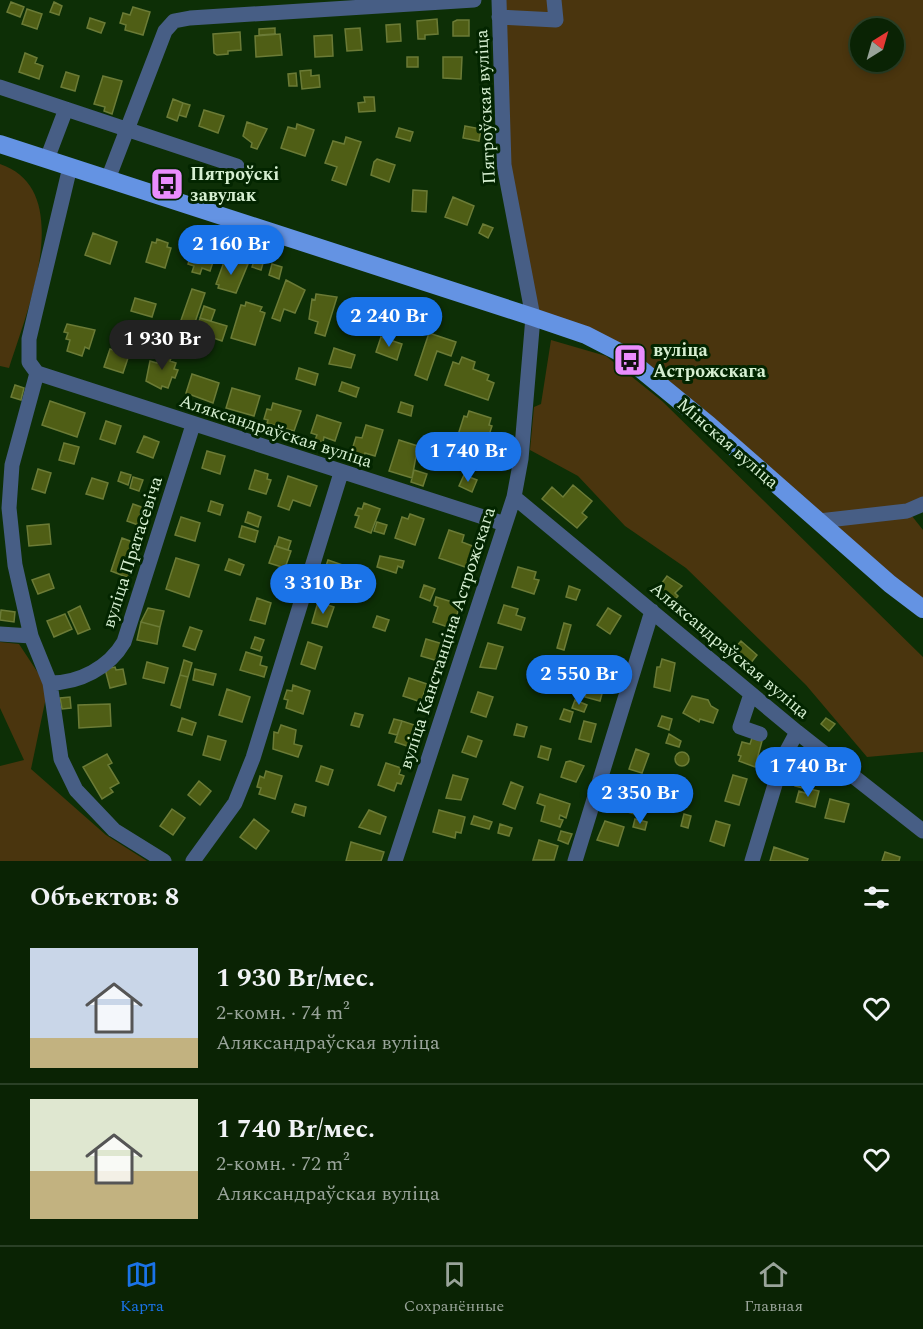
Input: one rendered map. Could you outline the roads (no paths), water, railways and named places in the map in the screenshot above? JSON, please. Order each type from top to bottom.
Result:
[{"type":"main road","name":"Мінская вуліца","points":[[0,144],[586,335],[621,353],[709,425],[890,585],[923,609]]},
{"type":"street","points":[[108,179],[165,31],[174,21],[182,18],[474,0]]},
{"type":"street","name":"Пятроўская вуліца","points":[[499,0],[504,165],[533,316]]},
{"type":"street","points":[[499,17],[556,20],[554,0]]},
{"type":"street","points":[[0,87],[237,166]]},
{"type":"street","points":[[47,159],[66,109]]},
{"type":"street","points":[[70,167],[29,339],[30,362],[37,373],[12,465],[9,500],[15,565],[31,636],[50,683],[61,759],[76,790],[114,830],[164,861]]},
{"type":"street","name":"вуліца Канстанціна Астрожскага","points":[[395,861],[514,496],[522,449],[533,316]]},
{"type":"street","name":"Аляксандраўская вуліца","points":[[37,373],[341,473],[505,524]]},
{"type":"street","name":"вуліца Пратасевіча","points":[[50,683],[68,683],[84,677],[111,658],[124,642],[193,425]]},
{"type":"street","points":[[193,861],[235,803],[253,758],[341,473]]},
{"type":"street","name":"Аляксандраўская вуліца","points":[[514,496],[797,732],[923,831]]},
{"type":"street","points":[[819,521],[907,511],[923,504]]},
{"type":"street","points":[[575,861],[652,611]]},
{"type":"street","points":[[0,634],[31,636]]},
{"type":"street","points":[[751,694],[740,727],[760,734]]},
{"type":"street","points":[[752,861],[783,758],[797,732]]},
{"type":"place","name":"Пятроўскі завулак","points":[[167,184]]},
{"type":"place","name":"вуліца Астрожскага","points":[[630,360]]}]
